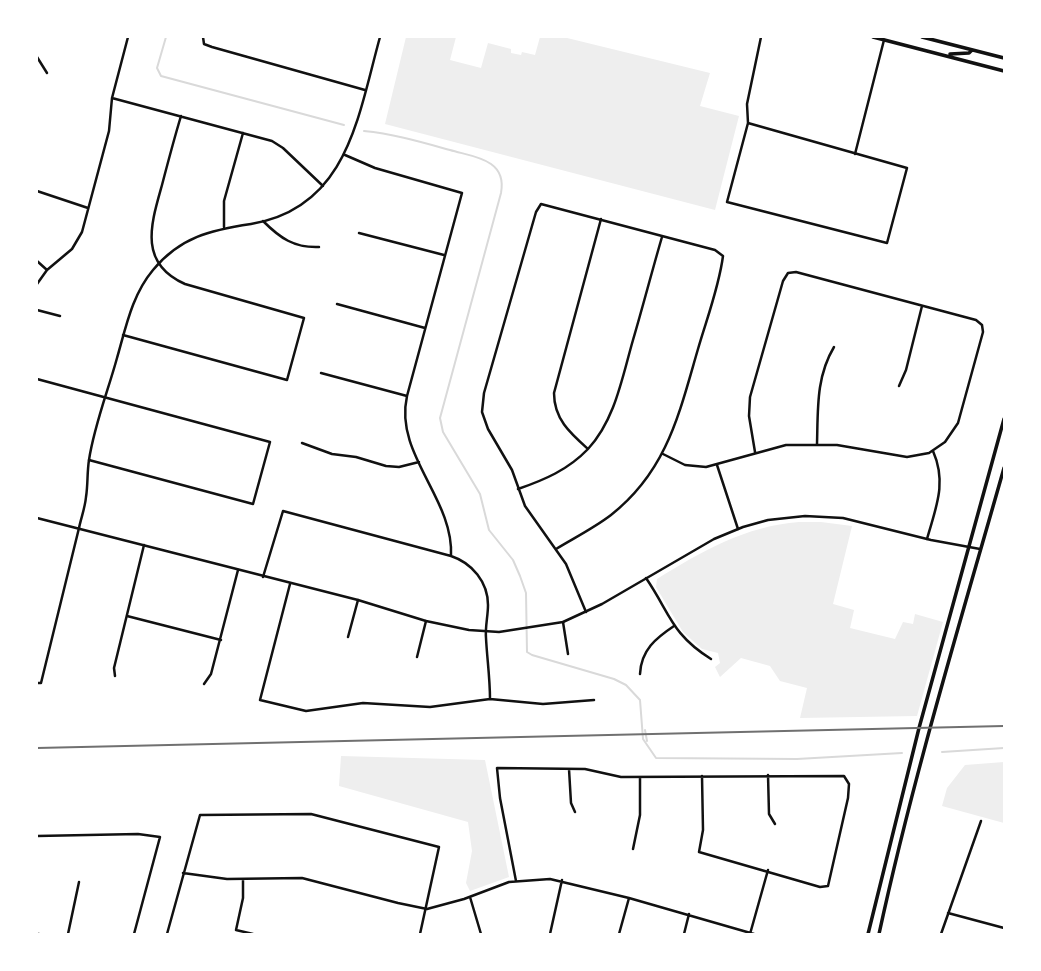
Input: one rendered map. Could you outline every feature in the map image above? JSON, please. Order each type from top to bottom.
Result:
[{"type":"main road","points":[[873,37],[1004,71]]},
{"type":"main road","points":[[922,37],[1004,58]]},
{"type":"main road","points":[[948,55],[973,50]]},
{"type":"main road","points":[[868,934],[919,728],[1004,419]]},
{"type":"main road","points":[[879,934],[929,728],[960,629],[1004,468]]},
{"type":"street","points":[[37,284],[76,244],[109,131],[112,98],[128,37]]},
{"type":"street","points":[[203,37],[204,44],[212,47],[365,90]]},
{"type":"street","points":[[37,683],[41,683],[79,528],[86,497],[89,460],[135,298],[159,263],[184,243],[224,227],[263,221],[300,205],[323,186],[345,155],[380,37]]},
{"type":"street","points":[[748,123],[907,168],[887,243],[727,202],[748,123],[747,104],[761,37]]},
{"type":"street","points":[[855,153],[884,40]]},
{"type":"street","points":[[37,57],[47,73]]},
{"type":"street","points":[[112,98],[272,141],[323,186]]},
{"type":"street","points":[[123,335],[287,380],[304,318],[185,284],[168,275],[159,263],[151,245],[151,226],[181,117]]},
{"type":"street","points":[[224,227],[225,201],[243,133]]},
{"type":"street","points":[[345,155],[375,168],[462,193],[443,255],[404,409],[405,428],[449,526],[451,556]]},
{"type":"street","points":[[37,191],[88,208]]},
{"type":"street","points":[[556,548],[598,524],[624,504],[663,454],[676,424],[723,256],[715,250],[541,204],[536,212],[482,399],[485,424],[512,470],[525,506],[556,548],[575,582],[586,612]]},
{"type":"street","points":[[588,449],[562,423],[555,406],[554,393],[601,219]]},
{"type":"street","points":[[263,221],[278,236],[289,242],[319,247]]},
{"type":"street","points":[[359,233],[443,255]]},
{"type":"street","points":[[518,489],[563,470],[588,449],[603,429],[614,405],[662,237]]},
{"type":"street","points":[[37,261],[47,271]]},
{"type":"street","points":[[663,454],[695,467],[717,465],[776,446],[817,444],[858,447],[907,457],[933,451],[945,442],[958,423],[983,332],[982,325],[976,320],[796,272],[788,273],[783,281],[750,397],[749,416],[755,452]]},
{"type":"street","points":[[337,304],[425,328]]},
{"type":"street","points":[[899,386],[906,370],[922,306]]},
{"type":"street","points":[[37,310],[60,316]]},
{"type":"street","points":[[817,444],[819,389],[824,367],[834,347]]},
{"type":"street","points":[[321,373],[407,396]]},
{"type":"street","points":[[37,379],[270,442],[253,504],[89,460]]},
{"type":"street","points":[[302,443],[332,454],[356,457],[386,466],[399,467],[419,462]]},
{"type":"street","points":[[927,539],[940,487],[940,469],[933,451]]},
{"type":"street","points":[[717,465],[738,529]]},
{"type":"street","points":[[263,577],[283,511],[451,556],[473,568],[484,584],[488,603],[486,631],[490,699]]},
{"type":"street","points":[[37,517],[358,600],[426,621],[486,631],[531,629],[563,622],[586,612],[706,543],[738,529],[781,518],[818,516],[853,520],[981,550]]},
{"type":"street","points":[[116,676],[114,670],[144,545]]},
{"type":"street","points":[[204,684],[211,674],[238,570]]},
{"type":"street","points":[[646,578],[674,626],[694,649],[711,659]]},
{"type":"street","points":[[290,584],[260,700],[306,711],[363,703],[430,707],[490,699],[543,704],[594,700]]},
{"type":"street","points":[[348,637],[358,600]]},
{"type":"street","points":[[127,616],[221,640]]},
{"type":"street","points":[[417,657],[426,621]]},
{"type":"street","points":[[563,622],[568,654]]},
{"type":"street","points":[[640,674],[641,663],[649,645],[674,626]]},
{"type":"street","points":[[516,881],[497,768],[585,769],[640,778],[702,776],[768,775],[839,776],[848,780],[848,797],[828,886],[820,887],[699,852],[703,831],[702,776]]},
{"type":"street","points":[[569,769],[571,803],[575,812]]},
{"type":"street","points":[[768,775],[769,814],[775,824]]},
{"type":"street","points":[[633,849],[640,815],[640,778]]},
{"type":"street","points":[[167,934],[200,815],[311,814],[439,847],[420,934]]},
{"type":"street","points":[[941,934],[981,821]]},
{"type":"street","points":[[37,836],[138,834],[160,837],[134,934]]},
{"type":"street","points":[[183,873],[214,878],[302,878],[398,904],[427,909],[516,881],[562,880],[752,934],[768,870]]},
{"type":"street","points":[[243,878],[243,898],[236,930],[253,934]]},
{"type":"street","points":[[550,934],[562,880]]},
{"type":"street","points":[[68,934],[79,882]]},
{"type":"street","points":[[470,897],[481,934]]},
{"type":"street","points":[[619,934],[629,898]]},
{"type":"street","points":[[948,913],[1004,928]]},
{"type":"street","points":[[684,934],[689,914]]},
{"type":"shaded area","points":[[406,37],[456,37],[450,60],[481,68],[488,43],[511,49],[511,53],[535,55],[540,37],[563,37],[710,73],[700,106],[739,116],[715,210],[385,124]]},
{"type":"shaded area","points":[[799,522],[852,526],[833,604],[854,610],[850,628],[895,639],[903,622],[913,624],[915,614],[943,622],[917,716],[800,718],[807,688],[780,681],[770,666],[741,658],[720,677],[715,667],[720,663],[718,653],[702,649],[683,632],[656,587],[657,579],[725,541],[780,524]]},
{"type":"shaded area","points":[[341,756],[485,760],[509,877],[470,891],[466,883],[472,851],[468,822],[339,786]]},
{"type":"shaded area","points":[[1004,762],[1004,823],[942,806],[947,788],[965,765]]},
{"type":"waterway","points":[[166,37],[157,68],[161,76],[344,125]]},
{"type":"waterway","points":[[364,131],[477,157],[494,167],[500,177],[501,193],[440,418],[443,432],[480,494],[489,530],[513,560],[520,576],[526,593],[527,652],[626,685],[640,700],[643,739],[656,758],[797,759],[902,753]]},
{"type":"waterway","points":[[645,730],[647,741]]},
{"type":"waterway","points":[[942,752],[1004,748]]},
{"type":"railway","points":[[37,748],[1004,726]]}]
